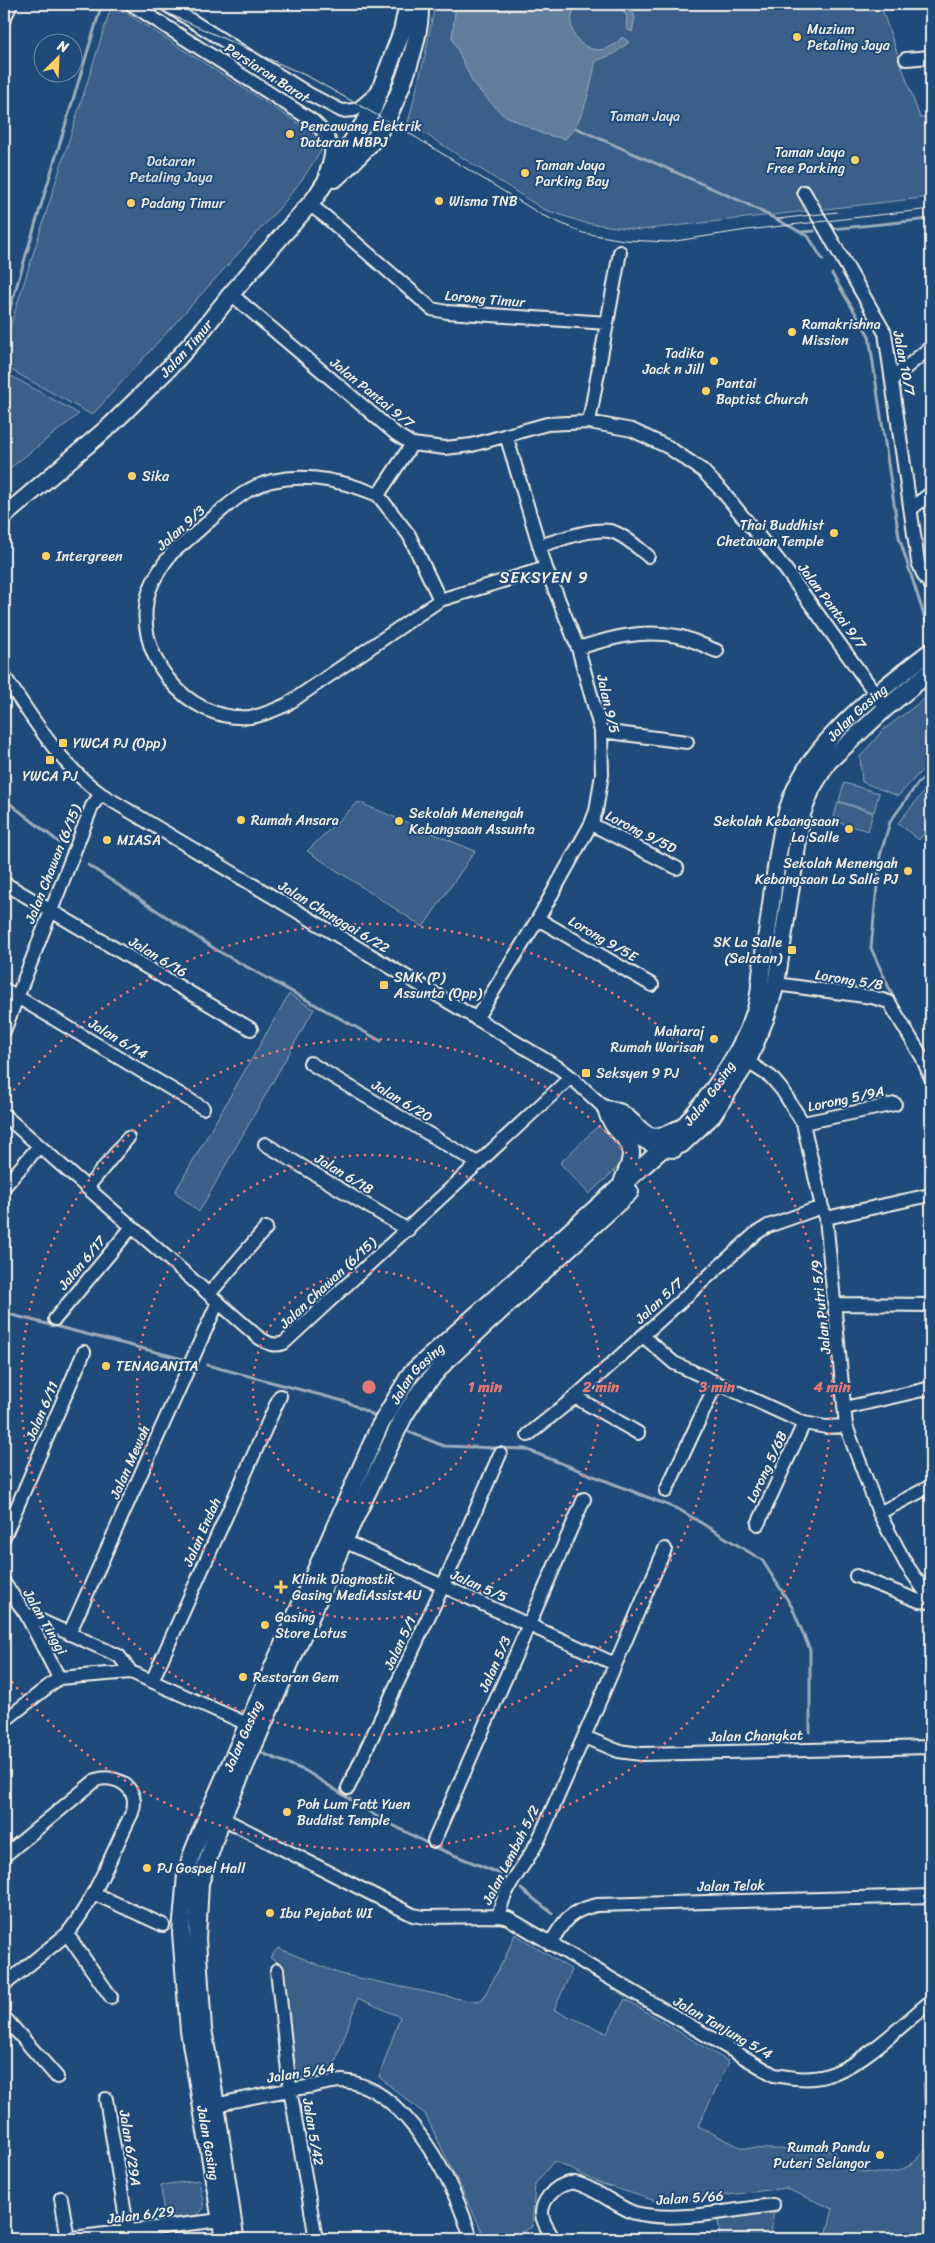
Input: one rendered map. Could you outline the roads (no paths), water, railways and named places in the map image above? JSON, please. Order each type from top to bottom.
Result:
[{"type":"main road","name":"Jalan Timur","points":[[312,201],[362,128],[381,90],[402,32],[408,4]]},
{"type":"main road","name":"Jalan Timur","points":[[4,516],[144,393],[197,337],[231,294],[312,201],[360,155],[376,136],[392,109],[412,55],[419,21],[420,4]]},
{"type":"main road","name":"Jalan Timur","points":[[4,503],[41,482]]},
{"type":"main road","points":[[4,525],[41,482]]},
{"type":"main road","name":"Jalan Gasing","points":[[337,1538],[420,1391],[446,1361],[668,1151],[686,1125],[741,1058],[755,1011],[780,839],[787,810],[801,777],[815,754],[876,694],[931,651]]},
{"type":"main road","name":"Jalan Gasing","points":[[224,2239],[202,2029],[198,1939],[200,1883],[215,1815],[337,1538],[379,1427],[412,1374],[619,1187],[712,1116],[741,1058],[766,1017],[776,984],[802,814],[812,788],[828,762],[886,708],[931,671]]},
{"type":"main road","points":[[606,1108],[621,1113],[642,1133],[650,1136],[667,1135],[686,1125]]},
{"type":"main road","points":[[606,1108],[610,1120],[626,1137],[632,1152],[632,1160],[619,1187]]},
{"type":"main road","name":"Jalan Gasing","points":[[209,2106],[236,2239]]},
{"type":"street","points":[[4,19],[11,4]]},
{"type":"street","name":"Persiaran Barat","points":[[131,4],[320,127],[330,142],[332,158],[312,201]]},
{"type":"street","name":"Persiaran Barat","points":[[164,4],[309,94],[342,111],[354,110],[360,107],[381,90]]},
{"type":"street","points":[[906,59],[931,57]]},
{"type":"street","name":"Jalan 10/7","points":[[804,192],[885,333],[918,562],[924,576],[931,585]]},
{"type":"street","name":"Lorong Timur","points":[[312,201],[326,217],[432,309],[447,312],[607,323]]},
{"type":"street","points":[[589,422],[620,252]]},
{"type":"street","name":"Jalan Pantai 9/7","points":[[231,294],[396,434],[412,444],[445,448],[472,445],[547,424],[589,422],[632,430],[668,447],[702,470],[723,492],[783,566],[874,688],[886,708]]},
{"type":"street","points":[[893,378],[931,348]]},
{"type":"street","name":"Jalan 9/5","points":[[476,1019],[538,919],[591,824],[596,811],[602,774],[601,731],[578,648],[546,568],[506,435]]},
{"type":"street","points":[[412,444],[378,495],[409,535],[440,600]]},
{"type":"street","name":"Jalan 9/3","points":[[378,495],[354,486],[311,478],[273,481],[248,491],[172,553],[150,590],[147,627],[150,646],[174,687],[201,706],[233,717],[250,717],[266,714],[286,705],[440,600],[546,568]]},
{"type":"street","points":[[911,510],[931,493]]},
{"type":"street","points":[[539,546],[596,530],[606,530],[620,535],[648,556]]},
{"type":"street","points":[[578,648],[620,635],[650,632],[678,636],[717,650]]},
{"type":"street","name":"Jalan Changgai 6/22","points":[[4,676],[55,750],[90,787],[572,1077],[635,1136],[668,1151]]},
{"type":"street","points":[[601,731],[687,742]]},
{"type":"street","name":"Jalan Chawan (6/15)","points":[[4,1031],[92,806],[101,794]]},
{"type":"street","name":"Lorong 9/5D","points":[[591,824],[677,868]]},
{"type":"street","name":"Jalan 6/16","points":[[4,883],[251,1029]]},
{"type":"street","name":"Lorong 9/5E","points":[[538,919],[652,985]]},
{"type":"street","name":"Lorong 5/8","points":[[776,984],[872,997],[889,1002],[922,1057],[931,1078]]},
{"type":"street","name":"Jalan 6/14","points":[[4,989],[203,1108]]},
{"type":"street","name":"Jalan Putri 5/9","points":[[741,1058],[777,1084],[803,1123],[824,1212],[836,1304],[846,1426],[879,1513],[906,1564],[931,1601]]},
{"type":"street","name":"Jalan 6/20","points":[[310,1063],[479,1164]]},
{"type":"street","name":"Jalan Chawan (6/15)","points":[[4,1115],[264,1342],[279,1345],[284,1343],[408,1230],[572,1077]]},
{"type":"street","name":"Lorong 5/9A","points":[[803,1123],[895,1104]]},
{"type":"street","points":[[87,1188],[128,1138]]},
{"type":"street","name":"Jalan 6/18","points":[[264,1144],[408,1230]]},
{"type":"street","points":[[4,1187],[39,1146]]},
{"type":"street","name":"Jalan 5/7","points":[[528,1435],[575,1397],[754,1234],[768,1226],[824,1212],[930,1195]]},
{"type":"street","name":"Jalan 6/17","points":[[55,1319],[132,1227]]},
{"type":"street","name":"Jalan Mewah","points":[[69,1634],[213,1298],[266,1228]]},
{"type":"street","points":[[836,1304],[931,1305]]},
{"type":"street","points":[[643,1336],[674,1364],[716,1384],[804,1423],[820,1427],[846,1426]]},
{"type":"street","name":"Jalan 6/11","points":[[4,1537],[84,1352]]},
{"type":"street","points":[[666,1491],[716,1384]]},
{"type":"street","points":[[845,1408],[931,1388]]},
{"type":"street","name":"Jalan Endah","points":[[152,1681],[280,1396]]},
{"type":"street","points":[[575,1397],[638,1433]]},
{"type":"street","name":"Lorong 5/6B","points":[[758,1524],[804,1423]]},
{"type":"street","name":"Jalan 5/1","points":[[348,1788],[443,1586],[500,1454]]},
{"type":"street","points":[[879,1513],[931,1486]]},
{"type":"street","name":"Jalan 5/3","points":[[434,1840],[584,1499]]},
{"type":"street","name":"Jalan 5/5","points":[[337,1538],[615,1664]]},
{"type":"street","name":"Jalan Lembah 5/2","points":[[215,1815],[413,1915],[452,1917],[499,1916],[510,1888],[536,1846],[665,1549]]},
{"type":"street","points":[[856,1576],[919,1601],[931,1601]]},
{"type":"street","name":"Jalan Tinggi","points":[[4,1583],[26,1614],[59,1678]]},
{"type":"street","points":[[26,1614],[119,1656],[131,1672]]},
{"type":"street","points":[[4,1721],[59,1678],[131,1672],[254,1727]]},
{"type":"street","name":"Jalan Changkat","points":[[585,1736],[618,1750],[636,1754],[931,1747]]},
{"type":"street","points":[[4,1856],[88,1785],[104,1777],[115,1779],[132,1793],[135,1801],[132,1813],[93,1893],[67,1934],[4,1985]]},
{"type":"street","points":[[93,1893],[163,1925]]},
{"type":"street","name":"Jalan Telok","points":[[550,1944],[566,1919],[573,1913],[581,1908],[597,1905],[931,1896]]},
{"type":"street","name":"Jalan Tanjung 5/4","points":[[499,1916],[508,1918],[757,2067],[774,2075],[795,2079],[816,2078],[836,2072],[864,2056],[931,2001]]},
{"type":"street","points":[[67,1934],[111,1997]]},
{"type":"street","name":"Jalan 5/42","points":[[277,1970],[290,2089],[316,2239]]},
{"type":"street","points":[[4,2017],[57,2077]]},
{"type":"street","name":"Jalan 5/64","points":[[209,2106],[290,2089],[342,2081],[360,2085],[376,2092],[415,2128],[440,2165],[463,2212],[471,2239]]},
{"type":"street","name":"Jalan 6/29A","points":[[106,2099],[128,2232]]},
{"type":"street","name":"Jalan 5/66","points":[[554,2239],[542,2217],[542,2208],[552,2191],[571,2182],[582,2185],[614,2204],[634,2212],[652,2216],[673,2217],[773,2205]]},
{"type":"street","points":[[61,2198],[68,2239]]},
{"type":"street","name":"Jalan 6/29","points":[[64,2239],[221,2220]]},
{"type":"waterway","points":[[4,328],[101,7]]},
{"type":"waterway","points":[[576,128],[745,203],[808,236],[823,260]]},
{"type":"waterway","points":[[832,229],[931,219]]},
{"type":"waterway","points":[[802,232],[814,231]]},
{"type":"waterway","points":[[832,274],[869,336],[899,537],[927,625]]},
{"type":"waterway","points":[[895,1001],[871,948],[880,856],[890,822],[918,783],[931,771]]},
{"type":"waterway","points":[[4,799],[60,843]]},
{"type":"waterway","points":[[88,865],[218,951],[381,1041]]},
{"type":"waterway","points":[[4,1313],[183,1359]]},
{"type":"waterway","points":[[207,1365],[347,1402],[377,1417]]},
{"type":"waterway","points":[[409,1432],[444,1446],[525,1449],[680,1510],[762,1560],[792,1607],[810,1650],[810,1732]]},
{"type":"waterway","points":[[257,1751],[306,1771],[376,1816],[434,1847],[501,1874]]},
{"type":"waterway","points":[[521,1889],[552,1913]]},
{"type":"tram line","points":[[147,4],[309,77],[407,132],[542,215],[583,233],[624,240],[669,242],[747,230],[931,209]]},
{"type":"tram line","points":[[778,219],[837,212]]},
{"type":"place","name":"Muzium Petaling Jaya","points":[[797,37]]},
{"type":"place","name":"Pencawang Elektrik Dataran MBPJ","points":[[290,134]]},
{"type":"place","name":"Taman Jaya Free Parking","points":[[855,160]]},
{"type":"place","name":"Taman Jaya Parking Bay","points":[[525,173]]},
{"type":"place","name":"Wisma TNB","points":[[439,201]]},
{"type":"place","name":"Padang Timur","points":[[131,203]]},
{"type":"place","name":"Ramakrishna Mission","points":[[792,332]]},
{"type":"place","name":"Tadika Jack n Jill","points":[[714,361]]},
{"type":"place","name":"Pantai Baptist Church","points":[[706,391]]},
{"type":"place","name":"Sika","points":[[132,476]]},
{"type":"place","name":"Thai Buddhist Chetawan Temple","points":[[834,533]]},
{"type":"place","name":"Intergreen","points":[[46,556]]},
{"type":"place","name":"YWCA PJ (Opp)","points":[[63,743]]},
{"type":"place","name":"YWCA PJ","points":[[50,760]]},
{"type":"place","name":"Rumah Ansara","points":[[241,820]]},
{"type":"place","name":"Sekolah Menengah Kebangsaan Assunta","points":[[399,821]]},
{"type":"place","name":"Sekolah Kebangsaan La Salle","points":[[849,829]]},
{"type":"place","name":"MIASA","points":[[107,840]]},
{"type":"place","name":"Sekolah Menengah Kebangsaan La Salle PJ","points":[[908,871]]},
{"type":"place","name":"SK La Salle (Selatan)","points":[[792,950]]},
{"type":"place","name":"SMK (P) Assunta (Opp)","points":[[384,985]]},
{"type":"place","name":"Maharaj Rumah Warisan","points":[[714,1039]]},
{"type":"place","name":"Seksyen 9 PJ","points":[[586,1073]]},
{"type":"place","name":"TENAGANITA","points":[[106,1366]]},
{"type":"place","name":"Klinik Diagnostik Gasing MediAssist4U","points":[[281,1587]]},
{"type":"place","name":"Gasing Store Lotus","points":[[265,1625]]},
{"type":"place","name":"Restoran Gem","points":[[243,1677]]},
{"type":"place","name":"Poh Lum Fatt Yuen Buddist Temple","points":[[287,1812]]},
{"type":"place","name":"PJ Gospel Hall","points":[[147,1868]]},
{"type":"place","name":"Ibu Pejabat WI","points":[[270,1913]]},
{"type":"place","name":"Rumah Pandu Puteri Selangor","points":[[880,2155]]},
{"type":"district","name":"SEKSYEN 9","points":[[544,577]]},
{"type":"park label","name":"Taman Jaya","points":[[645,116]]},
{"type":"park label","name":"Dataran Petaling Jaya","points":[[171,170]]}]
